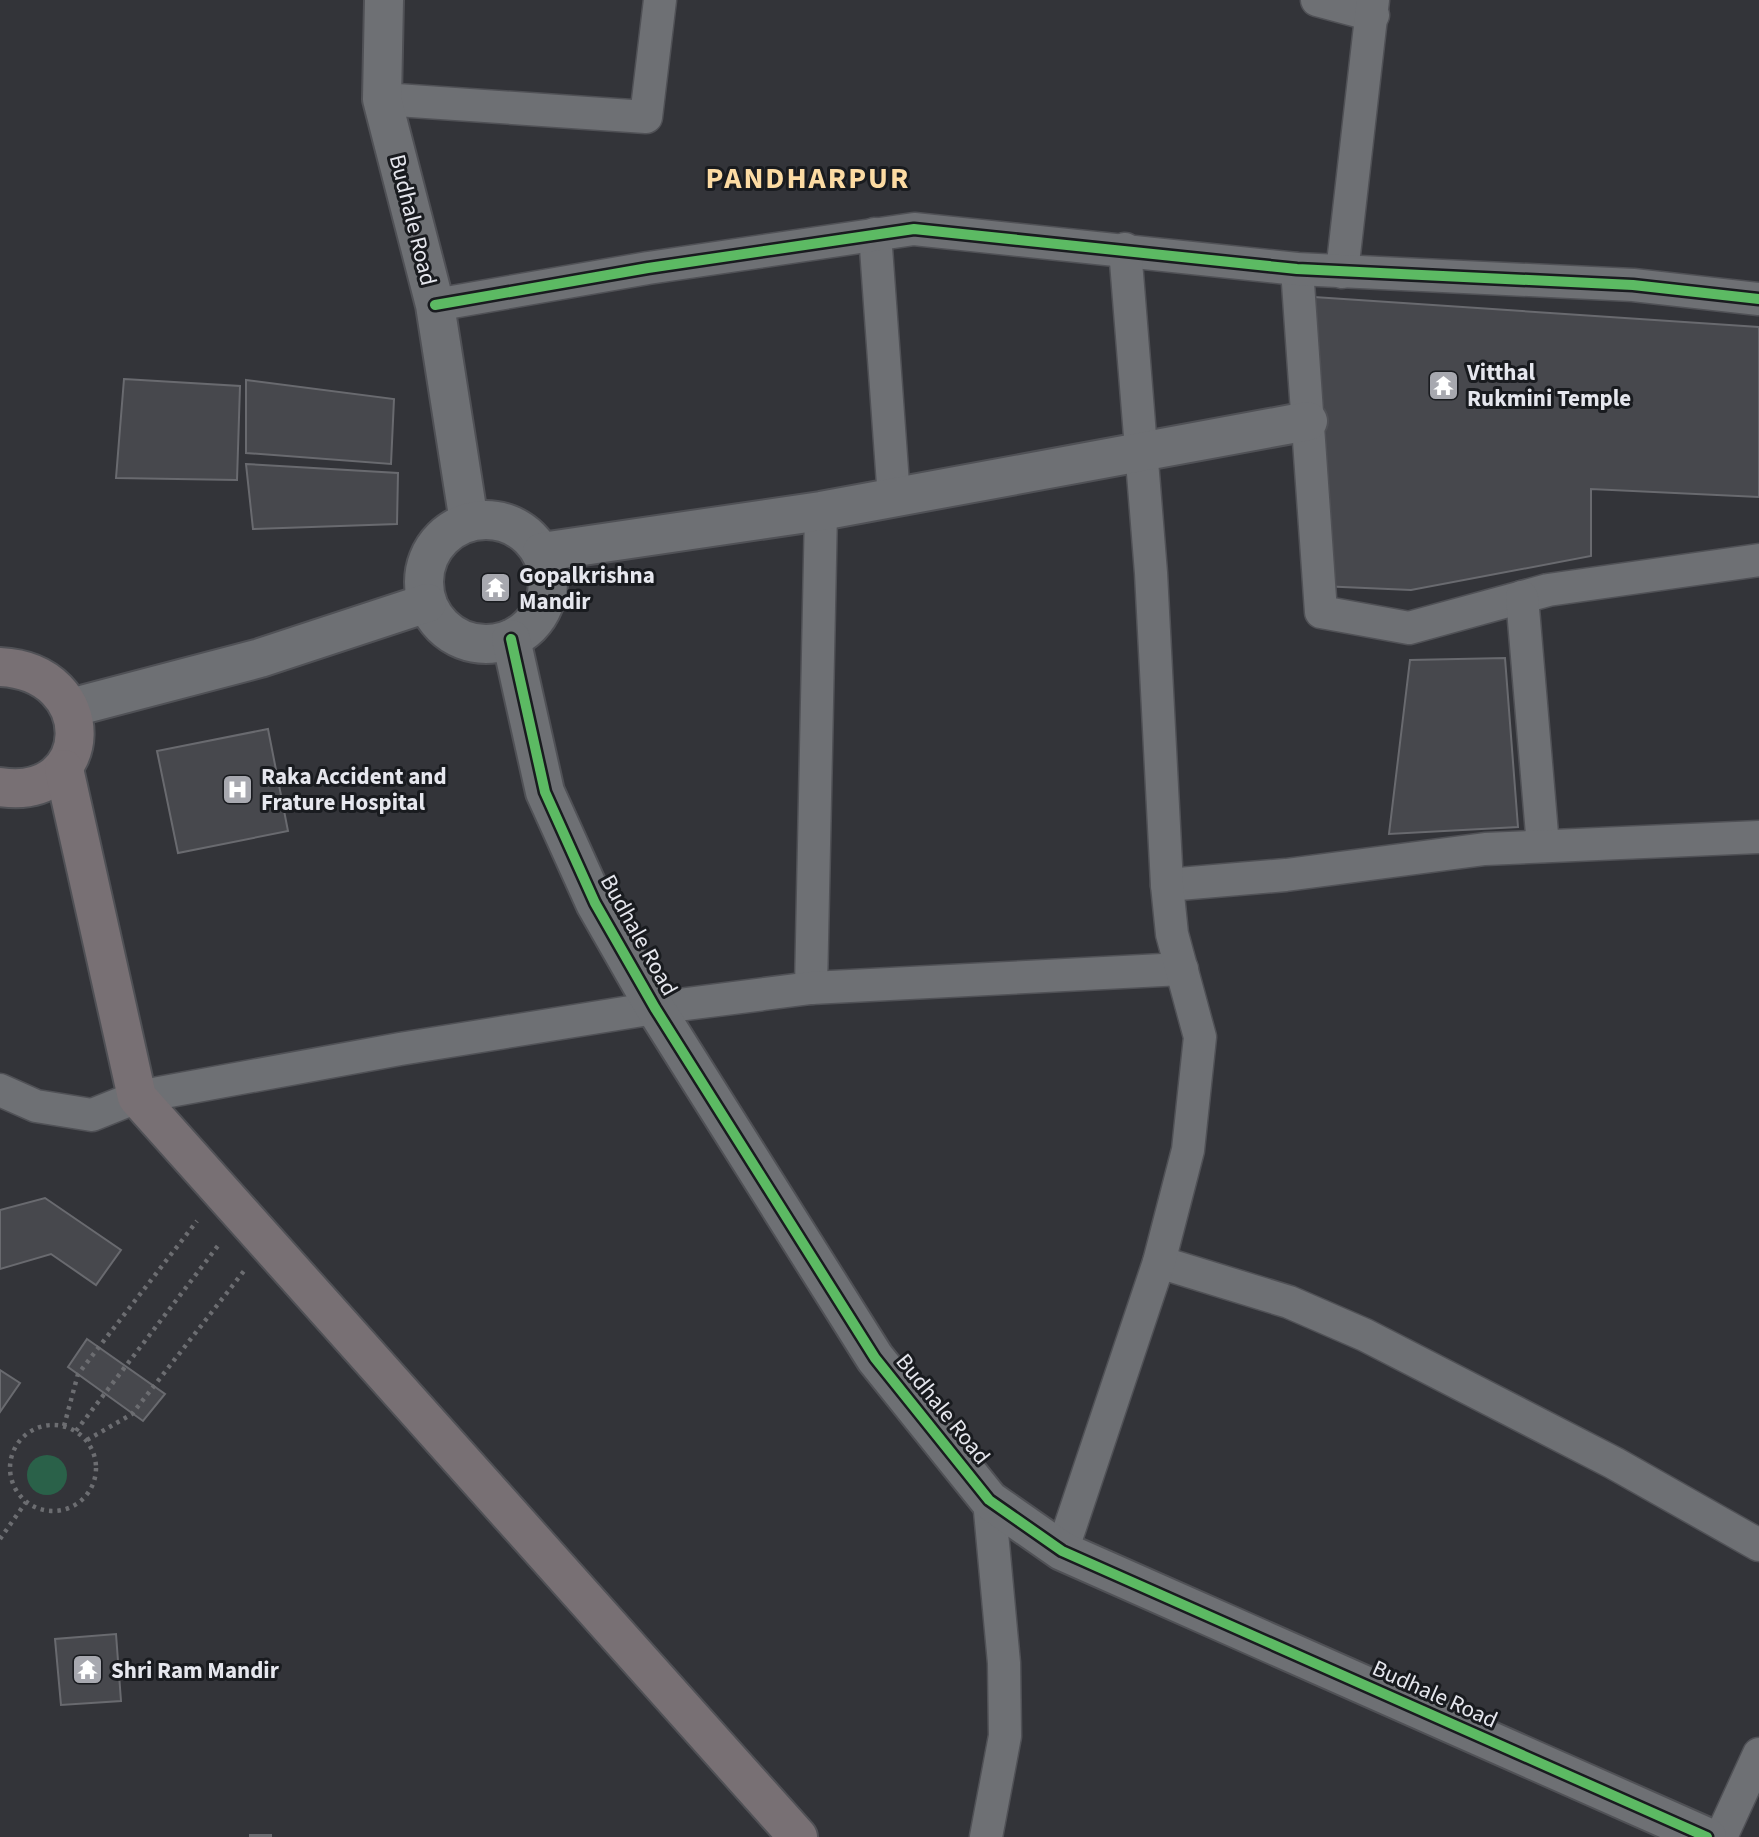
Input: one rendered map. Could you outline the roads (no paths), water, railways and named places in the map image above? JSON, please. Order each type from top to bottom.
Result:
[{"type":"highway","points":[[0,667],[22,668],[42,676],[59,690],[70,708],[74,729],[72,750],[64,769],[30,788],[0,787]]},
{"type":"highway","points":[[64,769],[137,1097],[798,1837]]},
{"type":"street","name":"Budhale Road","points":[[384,0],[382,99],[435,305],[469,522]]},
{"type":"street","points":[[382,99],[646,117],[660,0]]},
{"type":"street","points":[[1317,0],[1373,7],[1342,272]]},
{"type":"street","points":[[435,305],[648,268],[914,229],[1297,269],[1633,285],[1759,299]]},
{"type":"street","points":[[875,234],[894,498]]},
{"type":"street","points":[[1062,1551],[1159,1262],[1188,1150],[1200,1037],[1172,934],[1167,886],[1151,573],[1125,249]]},
{"type":"street","points":[[1297,269],[1321,612],[1409,628],[1548,590],[1759,560]]},
{"type":"street","points":[[542,552],[821,511],[1308,421]]},
{"type":"street","points":[[811,988],[821,511]]},
{"type":"street","points":[[490,519],[510,524],[528,535],[542,552],[549,571],[549,592],[542,612],[529,629],[511,639],[491,645],[471,643],[444,628],[427,603],[423,583],[426,563],[436,544],[450,530],[469,522],[490,519]]},
{"type":"street","points":[[1522,597],[1543,846]]},
{"type":"street","points":[[70,708],[260,658],[427,603]]},
{"type":"street","name":"Budhale Road","points":[[511,639],[545,792],[595,903],[654,1008],[875,1358],[989,1500],[1062,1551],[1707,1837]]},
{"type":"street","points":[[1167,886],[1286,875],[1485,849],[1759,837]]},
{"type":"street","points":[[0,1090],[36,1106],[92,1115],[137,1097],[654,1008],[811,988],[1182,969]]},
{"type":"street","points":[[1159,1262],[1289,1303],[1365,1335],[1614,1463],[1759,1545]]},
{"type":"street","points":[[985,1837],[1005,1736],[1004,1663],[989,1500]]},
{"type":"street","points":[[1721,1837],[1759,1754]]},
{"type":"place","name":"Vitthal Rukmini Temple","points":[[1444,385]]},
{"type":"place","name":"Gopalkrishna Mandir","points":[[496,588]]},
{"type":"place","name":"Raka Accident and Frature Hospital","points":[[238,789]]},
{"type":"place","name":"Shri Ram Mandir","points":[[88,1670]]},
{"type":"district","name":"PANDHARPUR","points":[[808,178]]}]
